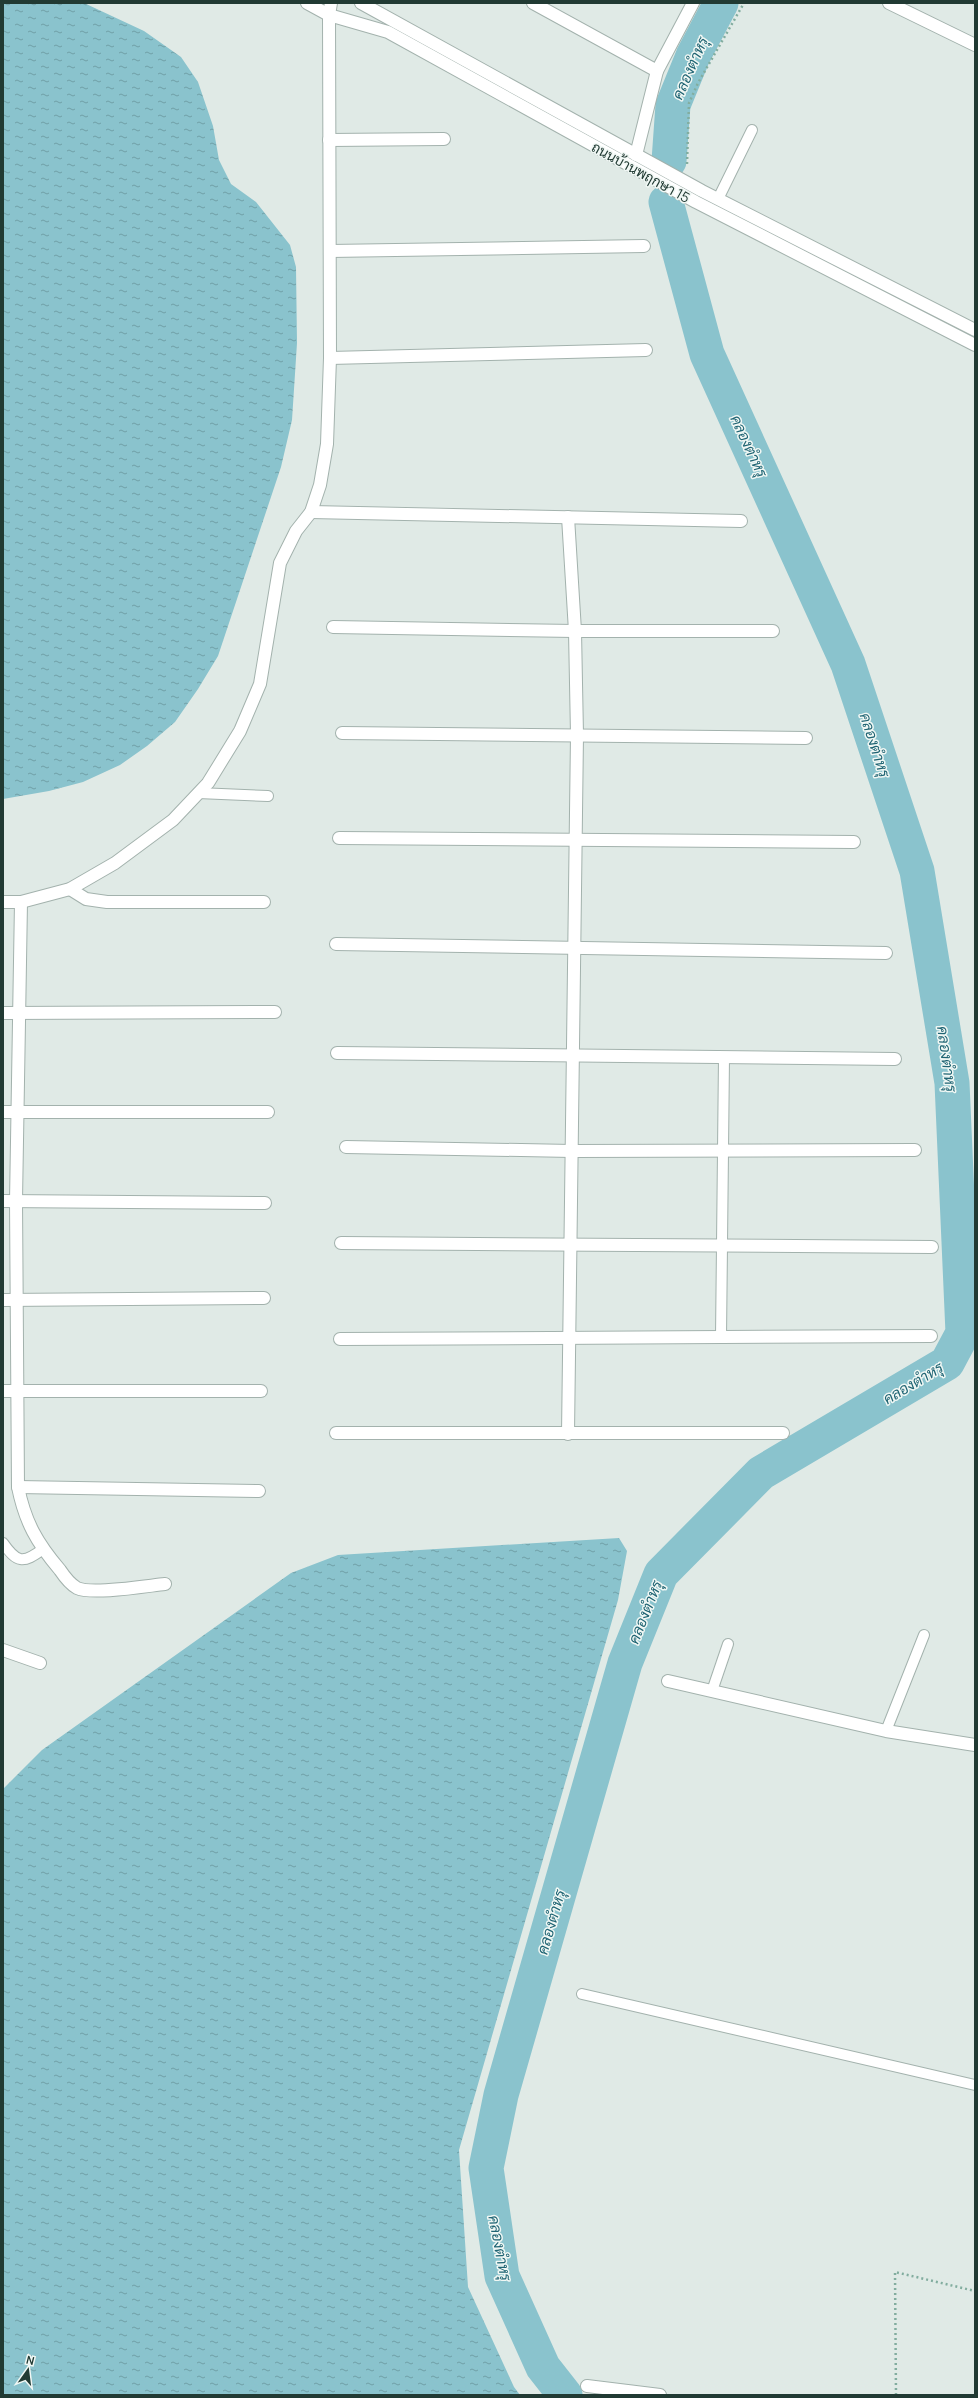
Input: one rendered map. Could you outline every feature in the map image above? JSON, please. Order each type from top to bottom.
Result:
[{"type":"street","name":"ถนนบ้านพฤกษา 15","points":[[307,3],[330,9],[388,32],[696,202],[975,345]]},
{"type":"street","name":"ถนนบ้านพฤกษา 15","points":[[361,3],[684,181],[975,330]]},
{"type":"street","points":[[533,3],[657,71]]},
{"type":"street","points":[[636,155],[657,71],[693,3]]},
{"type":"street","points":[[889,3],[975,45]]},
{"type":"street","points":[[3,902],[20,902],[70,889],[115,863],[173,820],[208,783],[240,731],[260,684],[280,563],[296,531],[311,512],[320,485],[327,444],[330,358],[330,9]]},
{"type":"street","points":[[329,140],[444,139]]},
{"type":"street","points":[[330,251],[644,246]]},
{"type":"street","points":[[330,358],[646,350]]},
{"type":"street","points":[[311,512],[741,521]]},
{"type":"street","points":[[568,517],[575,631],[577,735],[568,1434]]},
{"type":"street","points":[[333,627],[575,631],[773,631]]},
{"type":"street","points":[[342,733],[806,738]]},
{"type":"street","points":[[338,838],[854,842]]},
{"type":"street","points":[[70,889],[86,899],[107,902],[264,902]]},
{"type":"street","points":[[20,902],[21,1013],[17,1113],[16,1201],[19,1392],[18,1487],[23,1511],[32,1533],[43,1549],[69,1582],[77,1588],[91,1591],[164,1584]]},
{"type":"street","points":[[336,944],[886,953]]},
{"type":"street","points":[[3,1013],[274,1012]]},
{"type":"street","points":[[337,1053],[573,1054],[895,1059]]},
{"type":"street","points":[[3,1112],[268,1112]]},
{"type":"street","points":[[346,1148],[572,1151],[915,1150]]},
{"type":"street","points":[[3,1201],[265,1203]]},
{"type":"street","points":[[341,1243],[570,1246],[932,1247]]},
{"type":"street","points":[[3,1300],[264,1298]]},
{"type":"street","points":[[340,1339],[931,1336]]},
{"type":"street","points":[[3,1391],[261,1391]]},
{"type":"street","points":[[336,1433],[783,1433]]},
{"type":"street","points":[[18,1487],[259,1491]]},
{"type":"street","points":[[3,1650],[40,1664]]},
{"type":"street","points":[[668,1681],[886,1731],[975,1745]]},
{"type":"street","points":[[587,2386],[660,2395]]},
{"type":"lane","points":[[718,199],[752,130]]},
{"type":"lane","points":[[198,793],[268,796]]},
{"type":"lane","points":[[721,1338],[724,1057]]},
{"type":"lane","points":[[3,1542],[12,1557],[17,1559],[27,1559],[43,1549]]},
{"type":"lane","points":[[886,1731],[924,1635]]},
{"type":"lane","points":[[712,1691],[728,1644]]},
{"type":"lane","points":[[582,1994],[975,2085]]},
{"type":"path","points":[[684,181],[688,160],[689,103],[698,83],[744,3]]},
{"type":"path","points":[[896,2395],[895,2272],[975,2290]]},
{"type":"water","points":[[3,3],[84,3],[144,31],[181,57],[198,82],[213,126],[219,160],[231,184],[256,202],[290,245],[296,267],[297,343],[292,420],[281,467],[218,656],[198,689],[175,722],[147,746],[120,765],[83,782],[49,791],[3,799]]},
{"type":"water","points":[[619,1538],[627,1551],[618,1600],[459,2150],[468,2287],[514,2387],[520,2395],[3,2395],[3,1789],[42,1750],[291,1573],[338,1555]]},
{"type":"waterway","name":"คลองตำหรุ","points":[[669,161],[673,105],[693,56],[721,3]]},
{"type":"waterway","name":"คลองตำหรุ","points":[[565,2395],[543,2367],[502,2276],[486,2168],[501,2095],[625,1663],[661,1574],[761,1473],[947,1363],[963,1333],[952,1083],[917,871],[848,664],[707,354],[666,202]]}]
